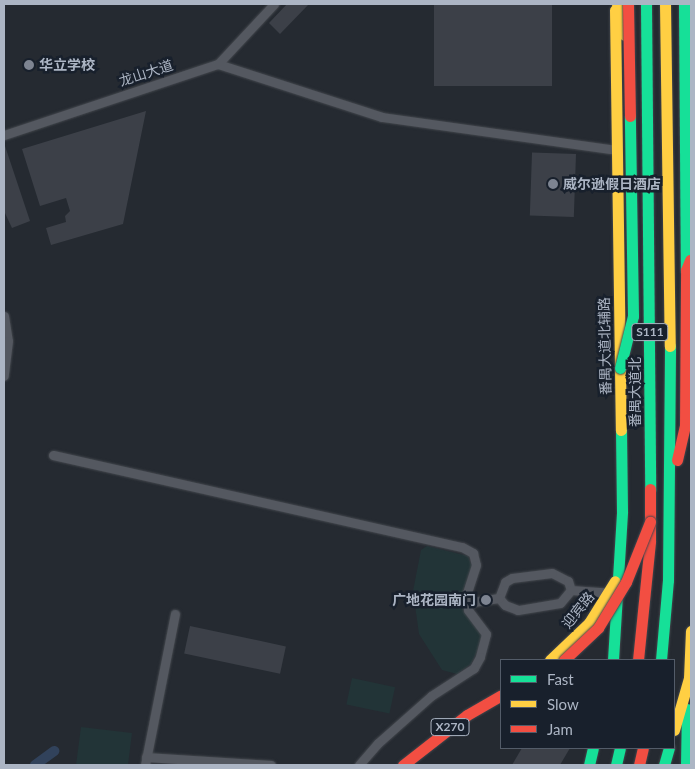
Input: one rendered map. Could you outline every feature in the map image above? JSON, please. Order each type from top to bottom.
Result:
[{"type":"main road","points":[[610,4],[614,31]]},
{"type":"main road","points":[[614,31],[616,4]]},
{"type":"main road","points":[[616,4],[631,70]]},
{"type":"main road","points":[[620,368],[633,316],[631,70],[628,4]]},
{"type":"main road","name":"番禺大道北","points":[[638,659],[650,522],[646,4]]},
{"type":"main road","name":"S111","points":[[660,659],[668,580],[670,490],[665,4]]},
{"type":"main road","points":[[670,490],[685,426],[686,191],[684,4]]},
{"type":"main road","name":"番禺大道北辅路","points":[[613,659],[622,511],[618,150],[614,31]]},
{"type":"main road","points":[[686,270],[691,255]]},
{"type":"main road","points":[[565,659],[598,628],[622,590],[650,522]]},
{"type":"main road","name":"迎宾路","points":[[551,659],[589,623],[610,593],[619,570]]},
{"type":"main road","points":[[686,765],[691,632]]},
{"type":"main road","points":[[675,727],[690,678]]},
{"type":"main road","name":"X270","points":[[403,765],[467,715],[500,696]]},
{"type":"main road","points":[[410,765],[500,706]]},
{"type":"main road","points":[[589,765],[593,749]]},
{"type":"main road","points":[[616,765],[620,749]]},
{"type":"main road","points":[[664,765],[669,749]]},
{"type":"street","name":"龙山大道","points":[[4,135],[218,64],[274,4]]},
{"type":"street","points":[[218,64],[382,117],[618,150]]},
{"type":"street","points":[[4,316],[8,341],[4,376]]},
{"type":"street","points":[[53,455],[462,547],[473,553],[476,565],[466,595],[468,610],[486,634],[485,645],[474,668],[431,696],[378,743],[359,765]]},
{"type":"street","points":[[499,598],[505,582],[512,578],[552,573],[568,582],[571,590]]},
{"type":"street","points":[[499,598],[505,605],[518,610],[560,603],[571,590]]},
{"type":"street","points":[[571,590],[610,593]]},
{"type":"street","points":[[467,603],[499,598]]},
{"type":"street","points":[[175,614],[145,761],[271,765]]},
{"type":"shaded area","points":[[427,546],[468,556],[472,567],[461,596],[466,614],[481,634],[481,644],[471,664],[457,674],[442,670],[419,634],[413,591],[421,550]]},
{"type":"shaded area","points":[[352,678],[395,687],[389,714],[346,704]]},
{"type":"shaded area","points":[[81,727],[132,733],[128,765],[76,765]]},
{"type":"building","points":[[287,4],[309,4],[280,34],[269,23]]},
{"type":"building","points":[[434,4],[552,4],[552,86],[434,86]]},
{"type":"building","points":[[146,111],[123,224],[51,245],[46,228],[66,222],[65,216],[70,211],[66,198],[40,206],[22,149]]},
{"type":"building","points":[[5,146],[30,221],[12,228],[4,211]]},
{"type":"building","name":"威尔逊假日酒店","points":[[532,152],[576,154],[574,217],[530,215]]},
{"type":"building","points":[[190,626],[286,646],[280,674],[184,653]]},
{"type":"building","points":[[521,749],[569,749],[560,765],[512,765]]},
{"type":"waterway","points":[[35,765],[54,751]]},
{"type":"traffic: fast","points":[[646,4],[650,489]]},
{"type":"traffic: fast","points":[[684,4],[686,270]]},
{"type":"traffic: fast","points":[[620,368],[633,316],[630,116]]},
{"type":"traffic: fast","points":[[661,659],[668,580],[670,346]]},
{"type":"traffic: fast","points":[[613,659],[622,511],[621,430]]},
{"type":"traffic: fast","points":[[686,765],[687,709]]},
{"type":"traffic: fast","points":[[589,765],[593,749]]},
{"type":"traffic: fast","points":[[616,765],[620,749]]},
{"type":"traffic: fast","points":[[664,765],[669,749]]},
{"type":"traffic: slow","points":[[617,4],[625,35]]},
{"type":"traffic: slow","points":[[665,4],[670,346]]},
{"type":"traffic: slow","points":[[615,10],[621,430]]},
{"type":"traffic: slow","points":[[551,659],[589,623],[615,581]]},
{"type":"traffic: slow","points":[[675,727],[689,678],[691,631]]},
{"type":"traffic: jam","points":[[628,4],[630,116]]},
{"type":"traffic: jam","points":[[677,460],[685,426],[686,270],[690,260]]},
{"type":"traffic: jam","points":[[638,659],[650,541],[650,489]]},
{"type":"traffic: jam","points":[[565,659],[598,628],[626,582],[650,522]]},
{"type":"traffic: jam","points":[[403,765],[467,715],[500,696]]},
{"type":"traffic: jam","points":[[639,765],[643,749]]},
{"type":"place","name":"华立学校","points":[[29,65]]},
{"type":"place","name":"威尔逊假日酒店","points":[[553,184]]},
{"type":"place","name":"广地花园南门","points":[[486,600]]}]
